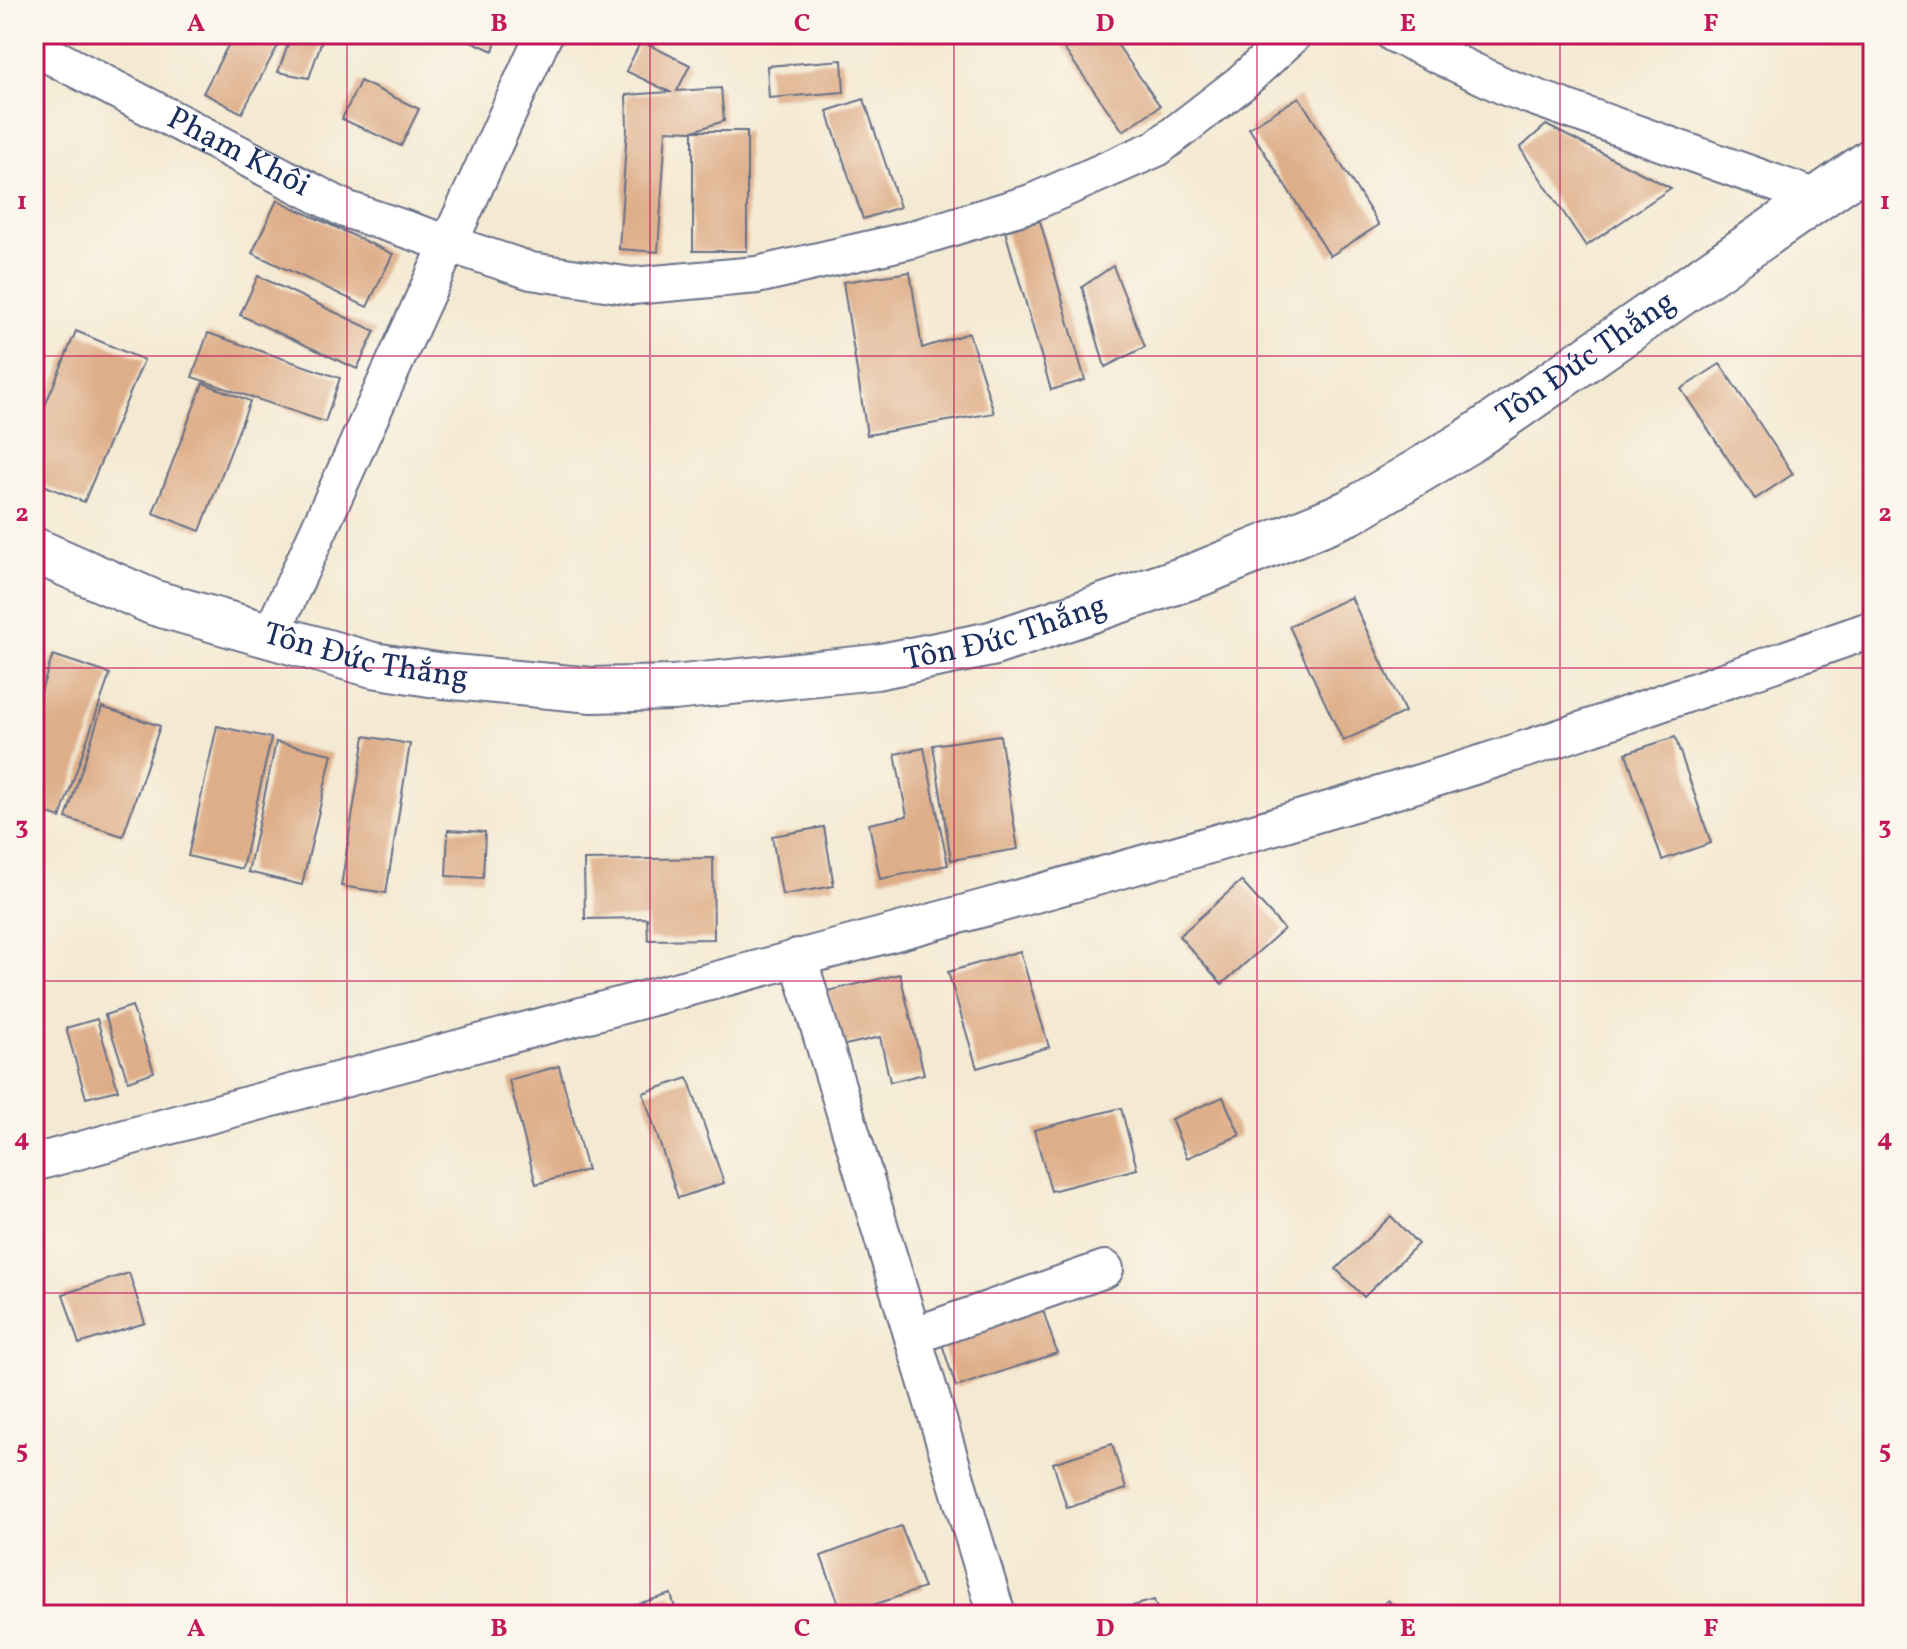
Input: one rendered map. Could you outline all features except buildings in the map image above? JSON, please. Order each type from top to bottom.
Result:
[{"type":"street","points":[[271,635],[544,34]]},
{"type":"street","name":"Phạm Khôi","points":[[34,47],[345,209],[531,271],[632,286],[757,275],[910,240],[1031,203],[1157,148],[1241,83],[1294,34]]},
{"type":"street","points":[[1394,34],[1506,87],[1817,198]]},
{"type":"street","name":"Tôn Đức Thắng","points":[[34,550],[155,603],[373,665],[592,690],[673,688],[780,679],[876,667],[991,644],[1199,574],[1350,512],[1467,442],[1873,160]]},
{"type":"street","points":[[34,1163],[1037,895],[1431,779],[1873,629]]},
{"type":"street","points":[[798,957],[997,1615]]},
{"type":"street","points":[[913,1336],[1105,1269]]}]
